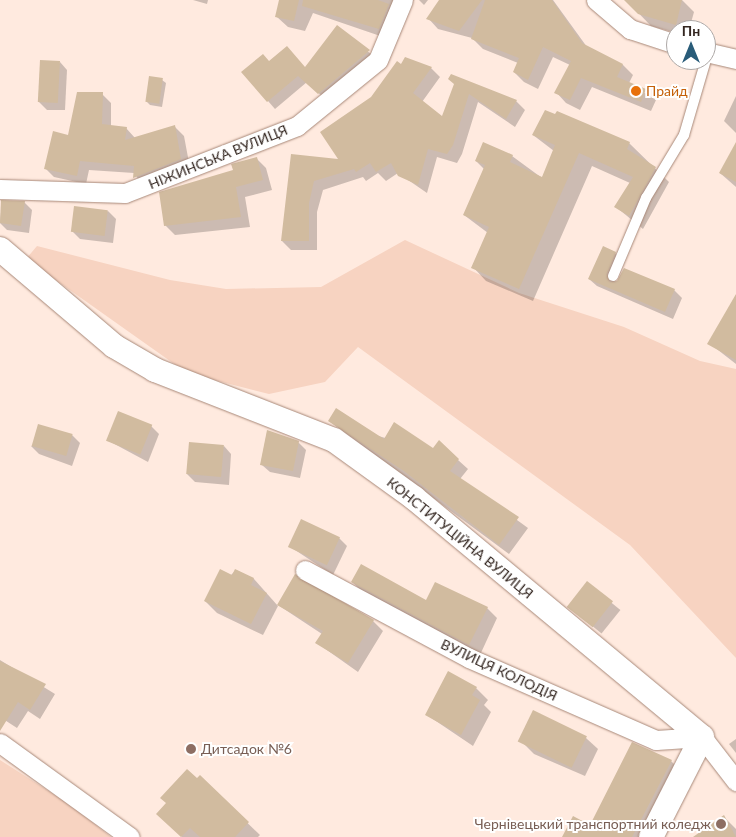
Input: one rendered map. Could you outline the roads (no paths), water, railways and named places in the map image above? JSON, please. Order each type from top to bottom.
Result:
[{"type":"street","name":"НІЖИНСЬКА ВУЛИЦЯ","points":[[0,189],[125,193],[297,126],[378,60],[403,0]]},
{"type":"street","points":[[596,0],[630,29],[666,41]]},
{"type":"street","points":[[716,57],[736,59]]},
{"type":"street","name":"КОНСТИТУЦІЙНА ВУЛИЦЯ","points":[[0,249],[114,346],[155,370],[334,440],[414,498],[702,737],[736,781]]},
{"type":"street","name":"ВУЛИЦЯ КОЛОДІЯ","points":[[305,570],[469,658],[656,740],[702,737]]},
{"type":"street","points":[[651,837],[702,737]]},
{"type":"street","points":[[0,743],[130,837]]},
{"type":"lane","points":[[613,276],[646,198],[684,135],[702,70]]},
{"type":"place","name":"Прайд","points":[[636,91]]},
{"type":"place","name":"Дитсадок №6","points":[[191,749]]},
{"type":"place","name":"Чернівецький транспортний коледж","points":[[721,824]]}]
